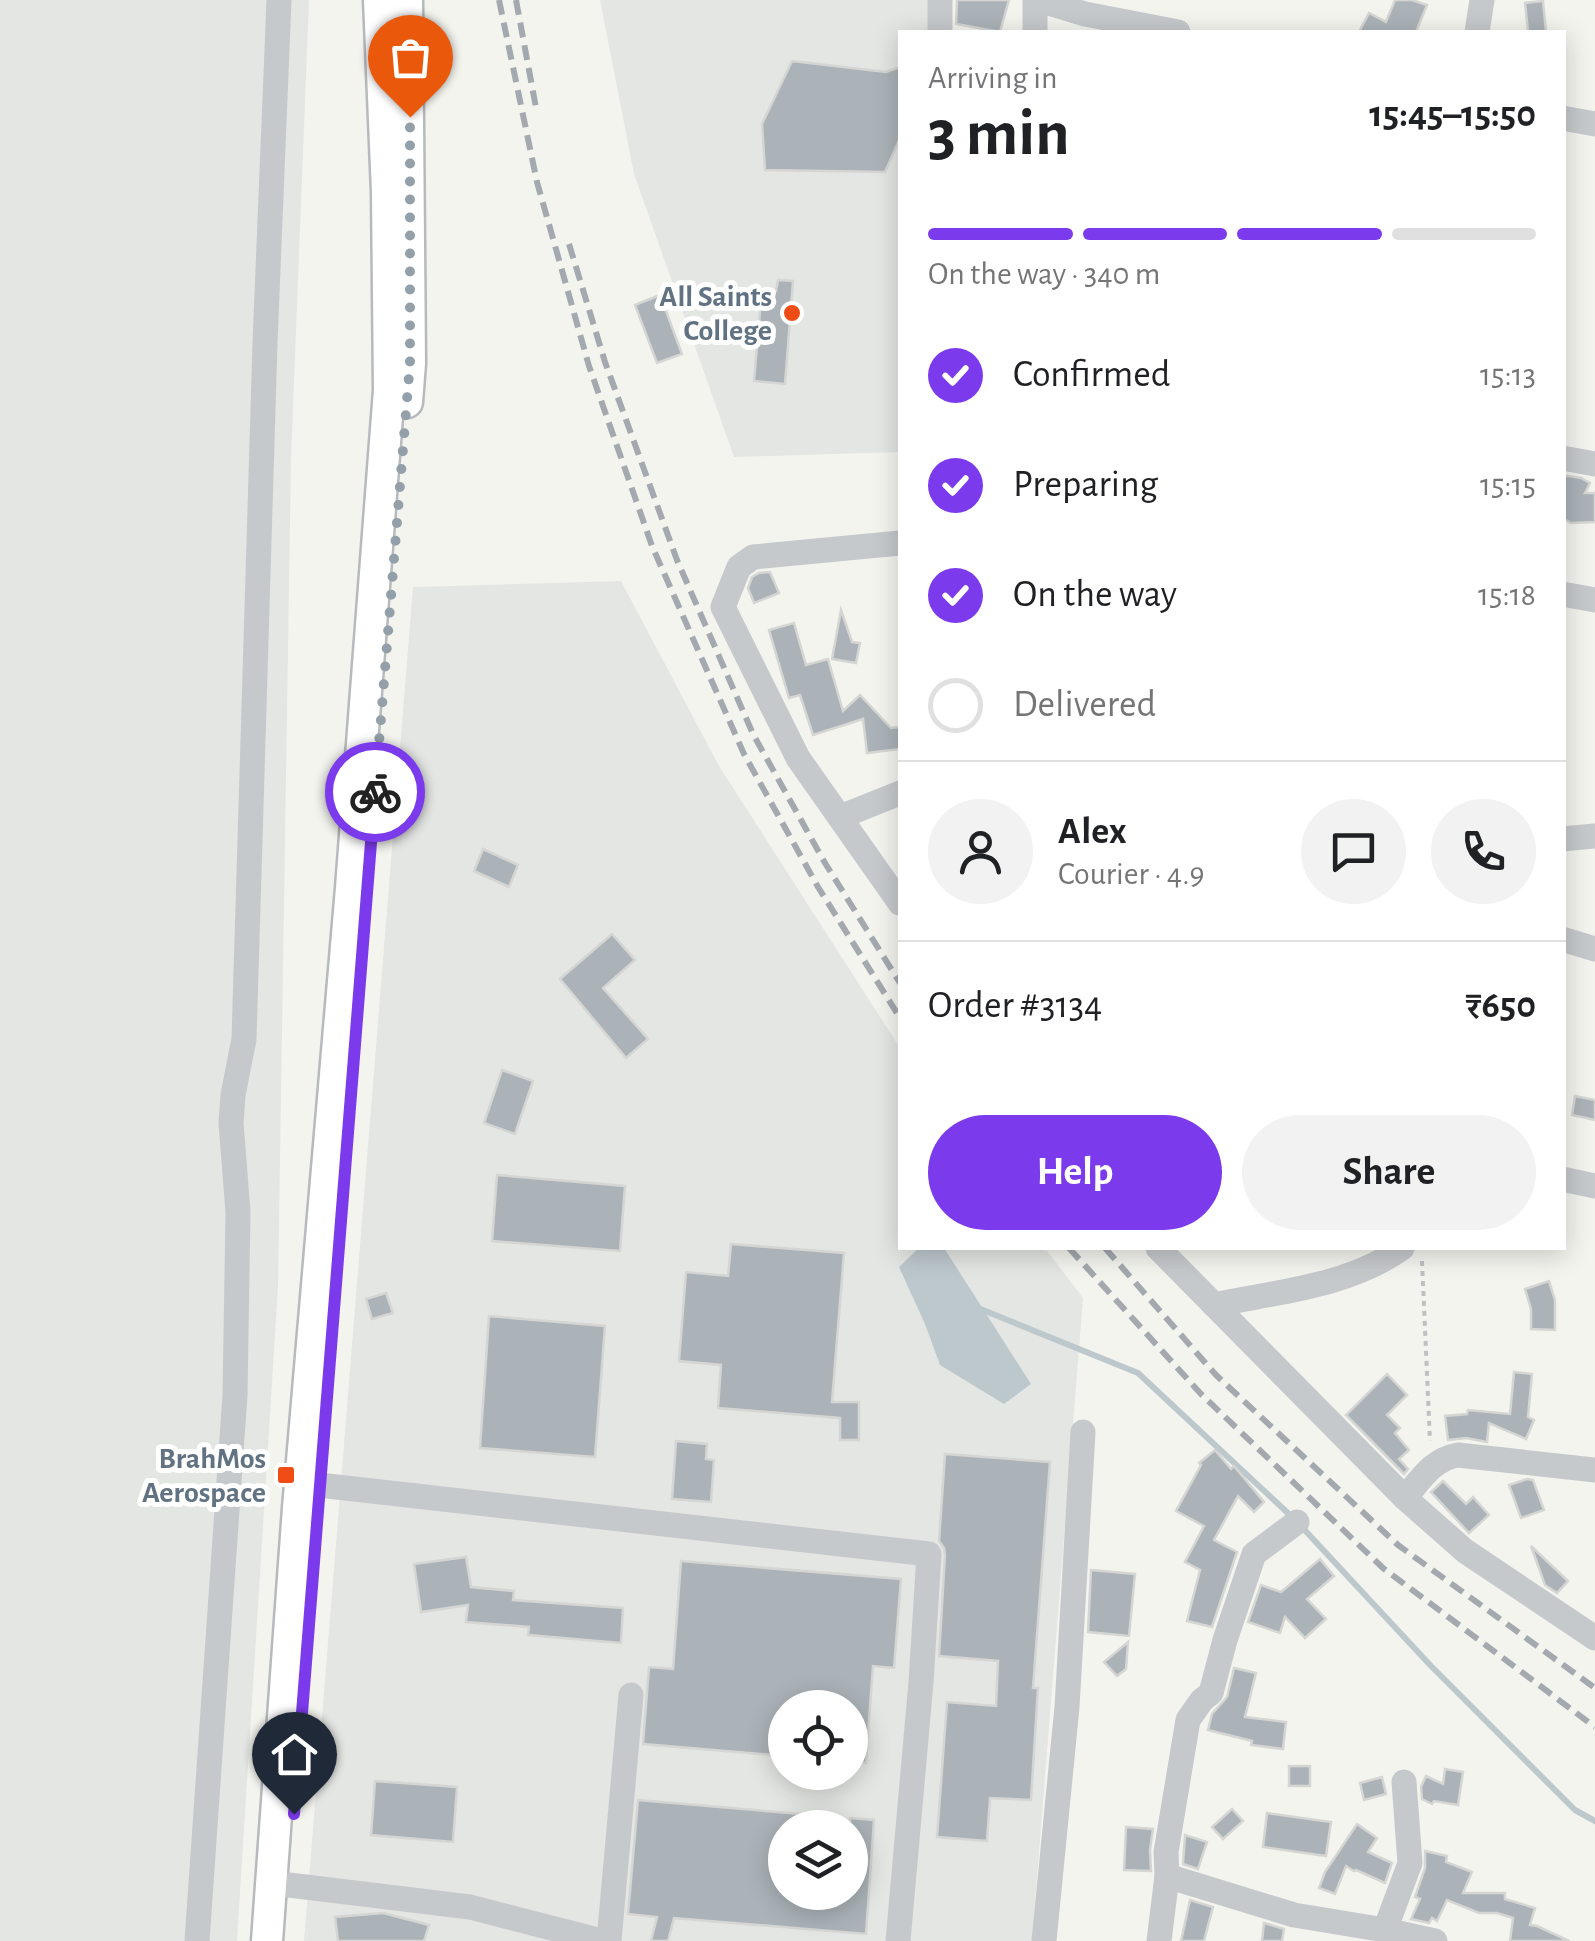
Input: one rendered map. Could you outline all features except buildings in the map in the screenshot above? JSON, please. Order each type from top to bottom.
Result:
[{"type":"main road","points":[[267,1941],[298,1508],[389,390],[387,192],[379,0]]},
{"type":"main road","points":[[284,1941],[410,363],[407,0]]},
{"type":"street","points":[[197,1941],[234,1395],[238,1212],[231,1124],[244,1039],[279,0]]},
{"type":"street","points":[[940,0],[940,30]]},
{"type":"street","points":[[1035,30],[1037,0],[1168,30]]},
{"type":"street","points":[[1477,30],[1482,0]]},
{"type":"street","points":[[1566,119],[1595,124]]},
{"type":"street","points":[[1566,459],[1595,464]]},
{"type":"street","points":[[898,543],[753,557],[739,566],[723,608],[798,758],[898,900]]},
{"type":"street","points":[[1566,595],[1595,600]]},
{"type":"street","points":[[840,817],[898,794]]},
{"type":"street","points":[[1566,839],[1595,836]]},
{"type":"street","points":[[1566,940],[1595,949]]},
{"type":"street","points":[[1566,1180],[1595,1186]]},
{"type":"street","points":[[1160,1250],[1405,1498],[1464,1551],[1595,1638]]},
{"type":"street","points":[[1214,1305],[1328,1280],[1376,1264],[1398,1250]]},
{"type":"street","points":[[1044,1941],[1067,1707],[1083,1432]]},
{"type":"street","points":[[1405,1498],[1444,1457],[1458,1455],[1595,1470]]},
{"type":"street","points":[[319,1485],[929,1554],[898,1941]]},
{"type":"street","points":[[1159,1941],[1166,1852],[1188,1720],[1211,1692],[1254,1554],[1298,1522]]},
{"type":"street","points":[[289,1885],[470,1907],[606,1941],[631,1695]]},
{"type":"street","points":[[1385,1930],[1410,1863],[1404,1782]]},
{"type":"street","points":[[1167,1876],[1294,1915],[1435,1941]]},
{"type":"path","points":[[1421,1250],[1432,1466]]},
{"type":"shaded area","points":[[0,0],[309,0],[291,459],[278,1287],[237,1941],[0,1941]]},
{"type":"shaded area","name":"All Saints College","points":[[600,0],[942,0],[939,30],[898,30],[898,452],[734,457],[634,174]]},
{"type":"shaded area","points":[[621,581],[719,766],[898,1045],[898,1250],[1047,1250],[1083,1298],[1032,1941],[304,1941],[413,587]]},
{"type":"shaded area","points":[[917,1250],[945,1250],[1031,1384],[1004,1404],[940,1365],[899,1267]]},
{"type":"waterway","points":[[978,1308],[1138,1373],[1291,1516]]},
{"type":"waterway","points":[[1300,1525],[1431,1666],[1575,1810],[1595,1821]]},
{"type":"railway","points":[[499,0],[537,182],[589,366],[652,546],[744,754],[818,887],[898,1015]]},
{"type":"railway","points":[[516,0],[537,113]]},
{"type":"railway","points":[[569,244],[605,362],[677,560],[753,734],[825,863],[898,980]]},
{"type":"railway","points":[[1071,1250],[1201,1394],[1383,1568],[1595,1727]]},
{"type":"railway","points":[[1107,1250],[1216,1375],[1398,1545],[1595,1688]]},
{"type":"way so far","points":[[375,792],[410,363],[410,117]]},
{"type":"place","name":"All Saints College","points":[[792,313]]},
{"type":"place","name":"BrahMos Aerospace","points":[[286,1475]]},
{"type":"route","points":[[294,1814],[375,792]]}]
